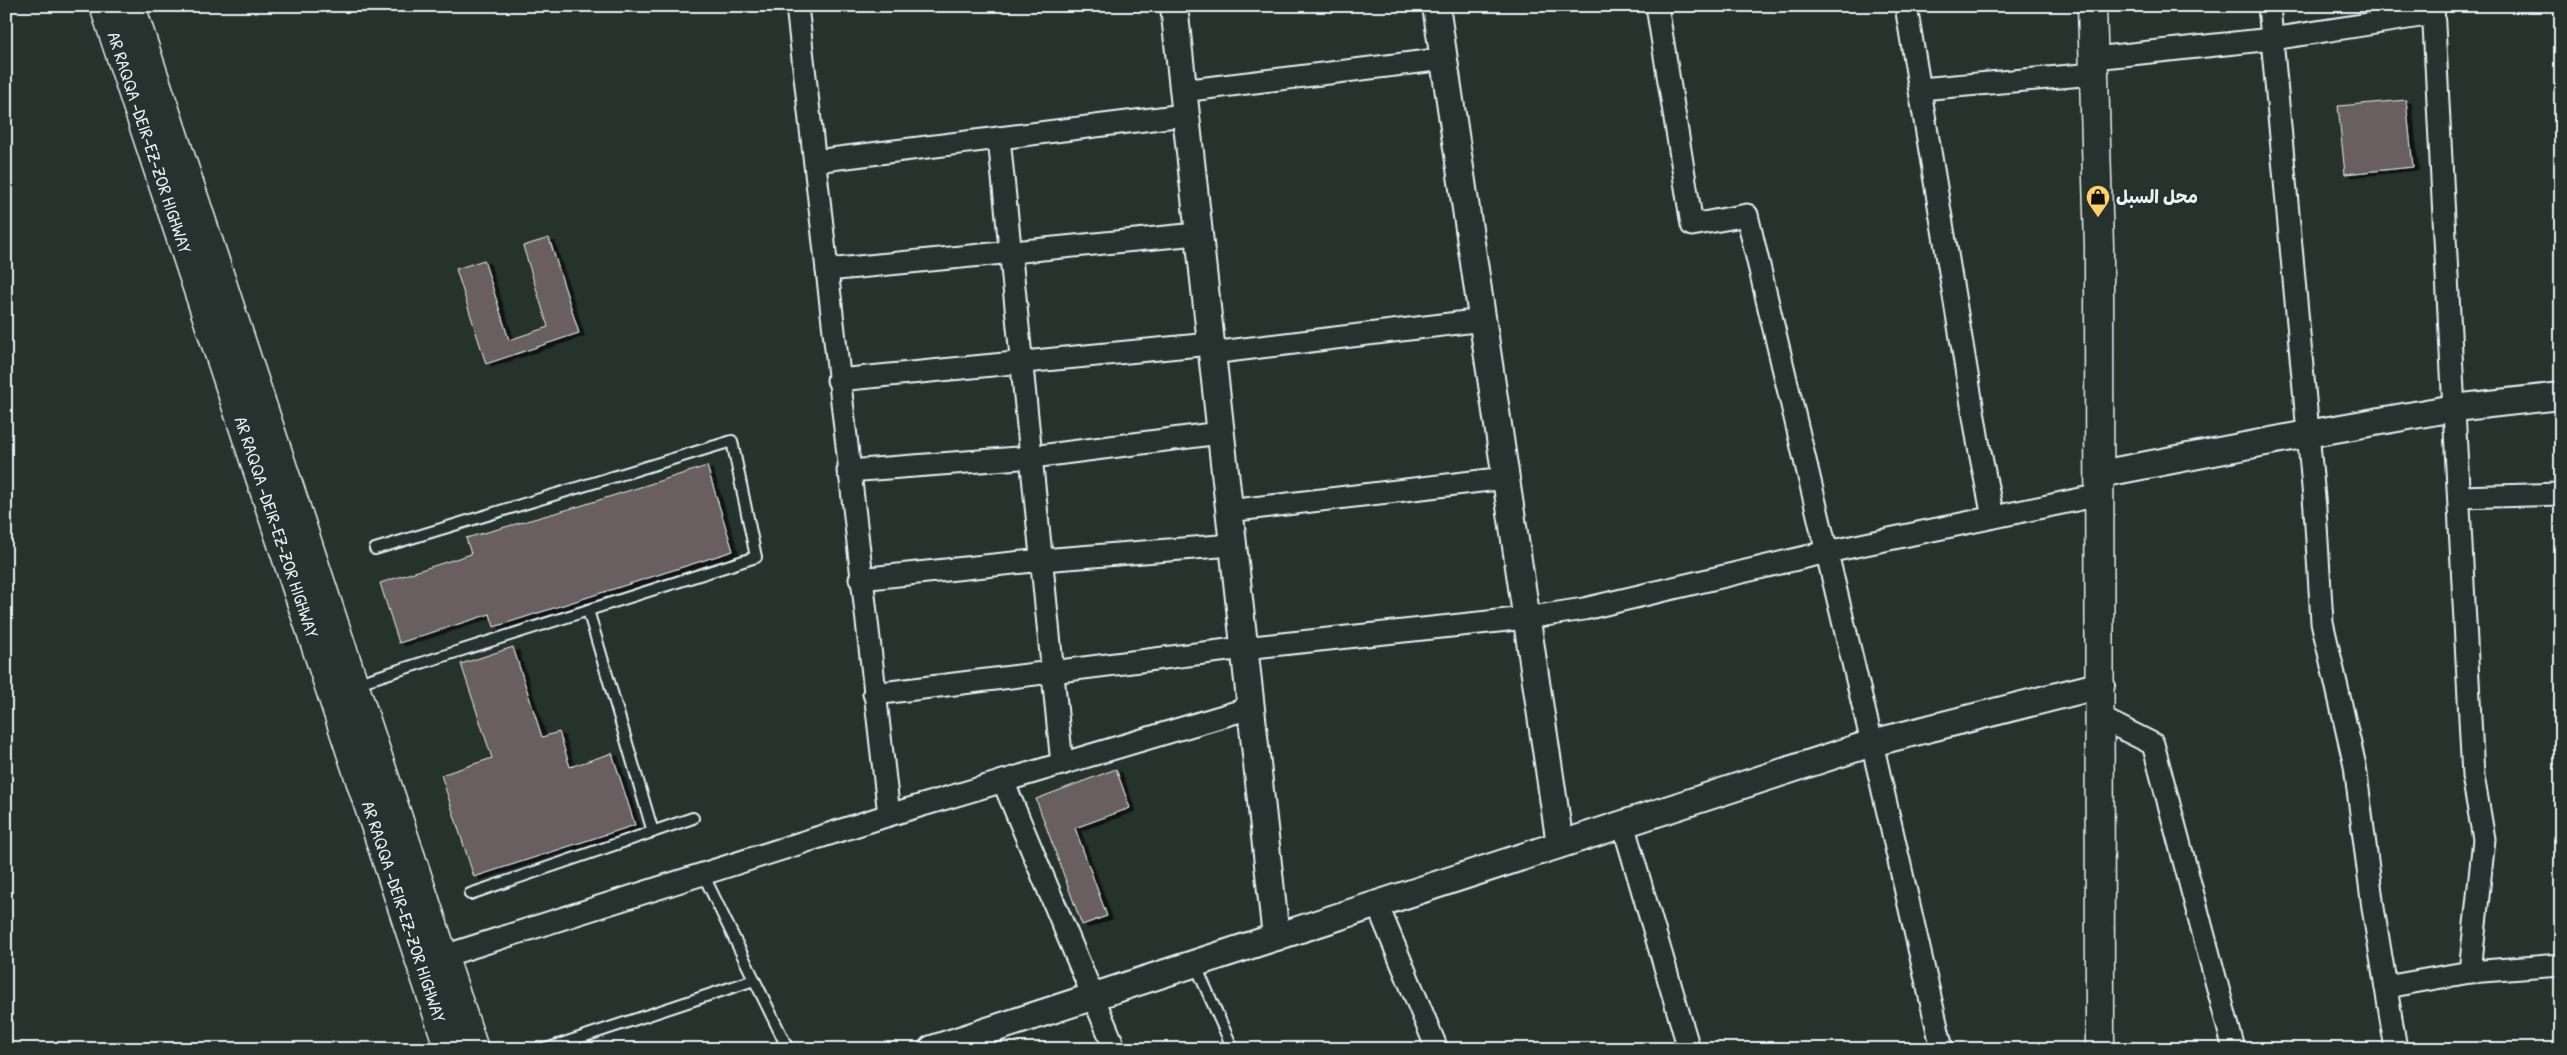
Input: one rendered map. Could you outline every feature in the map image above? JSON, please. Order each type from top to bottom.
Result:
[{"type":"main road","name":"AR RAQQA -DEIR-EZ-ZOR HIGHWAY","points":[[104,6],[449,1049]]},
{"type":"main road","name":"AR RAQQA -DEIR-EZ-ZOR HIGHWAY","points":[[131,6],[474,1049]]},
{"type":"main road","points":[[2092,6],[2099,247],[2100,1049]]},
{"type":"street","points":[[796,6],[816,161],[860,579],[889,815]]},
{"type":"street","points":[[1174,6],[1197,234],[1276,937]]},
{"type":"street","points":[[1436,6],[1560,844]]},
{"type":"street","points":[[1657,6],[1692,225],[1747,215],[1872,742],[1942,1049]]},
{"type":"street","points":[[1906,6],[1993,517]]},
{"type":"street","points":[[2269,6],[2315,509],[2322,622],[2355,766],[2373,908],[2396,1049]]},
{"type":"street","points":[[1920,89],[2094,66],[2272,39],[2433,10],[2473,776],[2484,839],[2470,972]]},
{"type":"street","points":[[816,161],[1000,138],[1183,103],[1444,59]]},
{"type":"street","points":[[1000,138],[1062,764]]},
{"type":"street","points":[[827,270],[1197,234]]},
{"type":"street","points":[[838,380],[1022,361],[1210,348],[1483,320]]},
{"type":"street","points":[[874,694],[1244,648],[1526,618],[1584,609],[1827,552],[1993,517],[2100,485],[2307,434],[2454,408],[2561,396]]},
{"type":"street","points":[[848,471],[1032,457],[1220,433]]},
{"type":"street","points":[[1228,512],[1506,478]]},
{"type":"street","points":[[2459,497],[2561,494]]},
{"type":"street","points":[[860,579],[1042,560],[1232,545]]},
{"type":"street","points":[[932,1049],[1872,742],[2101,685]]},
{"type":"street","points":[[444,956],[889,815],[1250,708]]},
{"type":"street","points":[[2100,718],[2153,744],[2234,1049]]},
{"type":"street","points":[[1003,781],[1115,1049]]},
{"type":"street","points":[[1623,824],[1689,1049]]},
{"type":"street","points":[[1377,904],[1436,1049]]},
{"type":"street","points":[[2386,988],[2470,972],[2561,965]]},
{"type":"lane","points":[[354,684],[756,557],[732,441],[375,549]]},
{"type":"lane","points":[[588,610],[653,832]]},
{"type":"lane","points":[[470,894],[693,818]]},
{"type":"lane","points":[[703,874],[788,1049]]},
{"type":"lane","points":[[1194,963],[1233,1049]]},
{"type":"lane","points":[[546,1049],[754,980]]},
{"type":"building","points":[[2406,100],[2413,167],[2345,174],[2338,106]]},
{"type":"building","points":[[549,238],[579,333],[486,364],[456,269],[484,260],[509,340],[548,327],[523,246]]},
{"type":"building","points":[[707,466],[733,551],[494,627],[490,614],[399,643],[380,583],[471,554],[466,538],[580,506]]},
{"type":"building","points":[[513,647],[542,737],[559,732],[570,767],[612,753],[635,825],[474,877],[441,775],[492,758],[461,664]]},
{"type":"building","points":[[1116,769],[1130,808],[1075,828],[1107,916],[1082,925],[1036,799]]},
{"type":"place","name":"محل السبل","points":[[2098,218]]}]
